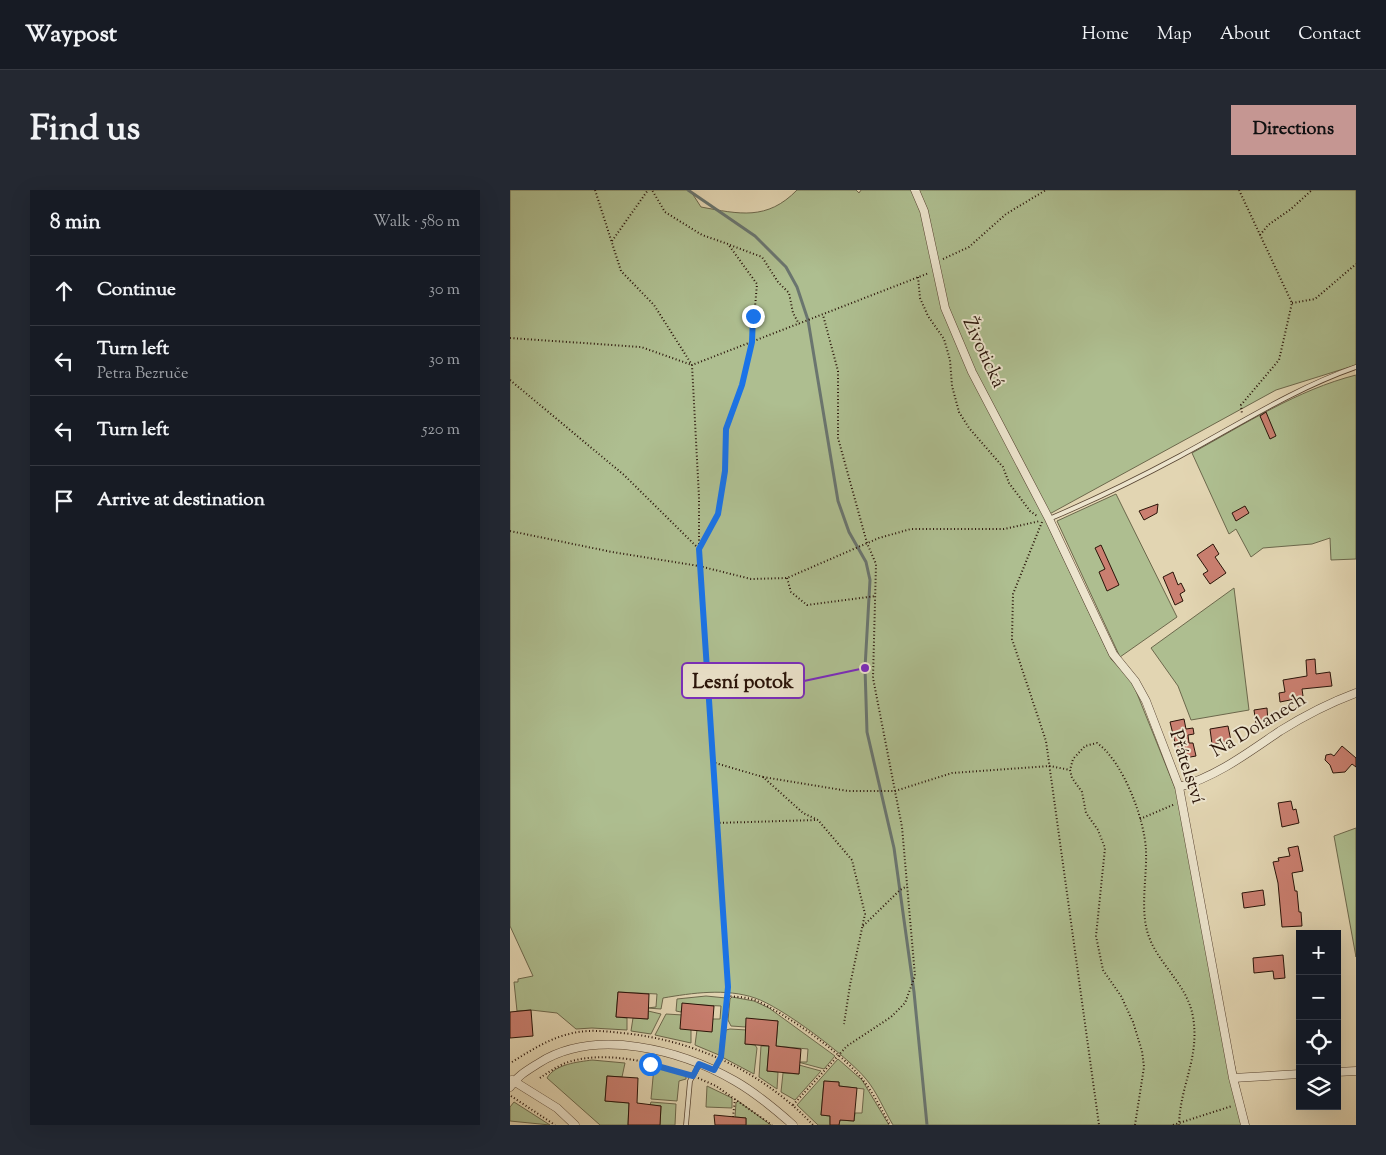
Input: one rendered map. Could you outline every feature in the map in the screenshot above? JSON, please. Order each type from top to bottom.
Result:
[{"type":"street","name":"Životická","points":[[916,190],[924,210],[945,308],[972,372],[1046,519]]},
{"type":"street","name":"Přátelství","points":[[1046,519],[1112,654],[1135,681],[1146,701],[1179,787],[1233,1078],[1246,1125]]},
{"type":"street","name":"Na Dolanech","points":[[1179,787],[1193,783],[1239,759],[1314,711],[1356,693]]},
{"type":"street","points":[[576,1125],[557,1108],[511,1082],[553,1054],[575,1046],[603,1043],[679,1056],[714,1070],[758,1096],[793,1125]]},
{"type":"street","points":[[1341,1072],[1356,1072]]},
{"type":"street","points":[[1233,1078],[1296,1074]]},
{"type":"lane","points":[[1046,519],[1104,496],[1326,378],[1356,367]]},
{"type":"lane","points":[[686,1125],[690,1081],[699,1064]]},
{"type":"path","points":[[595,190],[621,271],[654,305],[692,365],[699,566],[705,623],[727,996],[721,1057],[714,1070]]},
{"type":"path","points":[[612,241],[648,190]]},
{"type":"path","points":[[652,190],[665,212],[702,235],[762,257],[778,282],[789,293],[793,313],[800,324]]},
{"type":"path","points":[[510,338],[641,347],[692,365],[918,277],[969,247],[1006,214],[1046,190]]},
{"type":"path","points":[[1239,190],[1292,303],[1279,360],[1241,405],[1242,422]]},
{"type":"path","points":[[1260,235],[1268,224],[1291,209],[1312,190]]},
{"type":"path","points":[[699,549],[718,514],[725,471],[726,429],[742,385],[752,342],[757,284],[728,244]]},
{"type":"path","points":[[1292,303],[1315,299],[1356,264]]},
{"type":"path","points":[[918,277],[920,298],[928,316],[944,340],[950,360],[952,386],[959,412],[969,428],[1003,467],[1009,483],[1030,511],[1046,519]]},
{"type":"path","points":[[793,1105],[847,1046],[891,1017],[905,1003],[915,976],[902,826],[873,678],[876,564],[867,543],[838,438],[838,371],[823,315]]},
{"type":"path","points":[[510,380],[624,475],[699,549]]},
{"type":"path","points":[[510,530],[612,552],[699,566],[751,579],[787,578],[861,545],[911,529],[1004,528],[1046,519]]},
{"type":"path","points":[[1046,519],[1013,594],[1012,639],[1046,741],[1099,1125]]},
{"type":"path","points":[[787,578],[791,592],[807,605],[876,596]]},
{"type":"path","points":[[1135,1125],[1144,1067],[1142,1051],[1133,1022],[1121,996],[1102,970],[1096,936],[1105,848],[1098,830],[1086,812],[1082,792],[1072,778],[1070,770],[1073,759],[1085,746],[1097,743],[1108,751],[1120,771],[1140,819],[1146,849],[1148,934],[1159,955],[1187,994],[1193,1017],[1193,1061],[1180,1103],[1179,1124]]},
{"type":"path","points":[[712,762],[763,777],[848,790],[895,792],[952,773],[1050,766],[1070,770]]},
{"type":"path","points":[[763,777],[803,813],[818,820],[852,860],[865,914],[854,961],[844,1024]]},
{"type":"path","points":[[1140,819],[1182,801]]},
{"type":"path","points":[[716,823],[818,820]]},
{"type":"path","points":[[863,926],[900,890],[907,886]]},
{"type":"path","points":[[727,996],[756,1001],[777,1012],[838,1056],[857,1072],[867,1085],[890,1125]]},
{"type":"path","points":[[540,1078],[564,1064],[597,1058],[650,1064],[693,1076],[716,1086],[772,1125]]},
{"type":"path","points":[[510,1096],[555,1125]]},
{"type":"path","points":[[733,1116],[735,1099]]},
{"type":"path","points":[[1172,1125],[1240,1104]]},
{"type":"green space","points":[[510,190],[690,190],[701,207],[728,212],[752,213],[775,207],[797,190],[856,190],[859,193],[861,190],[1356,190],[1356,365],[1276,390],[1044,517],[1111,659],[1132,681],[1177,793],[1247,1125],[893,1125],[874,1090],[857,1069],[814,1033],[781,1011],[755,998],[721,992],[686,994],[663,998],[661,1009],[647,1008],[656,1007],[657,994],[618,992],[616,1017],[627,1018],[627,1030],[576,1029],[557,1013],[531,1010],[517,1011],[514,982],[518,982],[518,979],[533,976],[510,926]]},
{"type":"green space","points":[[1356,375],[1356,559],[1331,560],[1330,538],[1312,544],[1263,548],[1251,557],[1236,529],[1229,534],[1192,453],[1313,389]]},
{"type":"green space","points":[[1116,494],[1177,617],[1120,657],[1057,521]]},
{"type":"green space","points":[[1234,588],[1249,710],[1191,720],[1178,686],[1151,648]]},
{"type":"green space","points":[[1356,828],[1356,957],[1334,836]]},
{"type":"green space","points":[[706,996],[726,998],[719,1055],[695,1045],[697,1030],[712,1031],[712,1019],[720,1019],[721,1006],[683,1004],[681,1012],[676,1011],[677,999]]},
{"type":"green space","points":[[732,997],[754,1001],[769,1008],[835,1056],[824,1069],[798,1062],[807,1062],[808,1049],[776,1046],[778,1021],[747,1019],[746,1027],[731,1026],[728,1020],[730,999]]},
{"type":"green space","points":[[648,1011],[661,1014],[651,1034],[631,1031],[633,1018],[648,1019]]},
{"type":"green space","points":[[666,1014],[683,1015],[691,1030],[691,1043],[655,1035]]},
{"type":"green space","points":[[726,1030],[747,1030],[745,1044],[755,1045],[757,1048],[754,1074],[722,1057]]},
{"type":"green space","points":[[761,1046],[769,1046],[767,1071],[778,1072],[777,1089],[759,1077]]},
{"type":"green space","points":[[838,1059],[862,1080],[889,1125],[839,1125],[840,1120],[854,1121],[855,1113],[862,1113],[864,1089],[839,1086],[839,1082],[824,1081],[821,1115],[830,1116],[830,1125],[818,1125],[797,1105]]},
{"type":"green space","points":[[592,1060],[625,1063],[622,1077],[607,1076],[605,1101],[629,1103],[628,1125],[600,1125],[547,1078],[561,1067]]},
{"type":"green space","points":[[799,1065],[821,1071],[795,1100],[781,1092],[783,1073],[799,1074]]},
{"type":"green space","points":[[654,1067],[686,1075],[686,1079],[679,1081],[677,1101],[651,1099]]},
{"type":"green space","points":[[707,1086],[732,1098],[732,1108],[706,1107]]},
{"type":"green space","points":[[738,1101],[771,1125],[746,1125],[746,1118],[735,1117],[736,1103]]},
{"type":"green space","points":[[514,1102],[550,1125],[510,1121],[510,1107]]},
{"type":"green space","points":[[651,1102],[676,1104],[675,1125],[660,1125],[661,1106],[650,1105]]},
{"type":"building","points":[[1266,412],[1276,436],[1270,439],[1260,416]]},
{"type":"building","points":[[1158,504],[1157,513],[1144,520],[1139,511]]},
{"type":"building","points":[[1245,506],[1249,513],[1236,521],[1232,513]]},
{"type":"building","points":[[1213,544],[1219,554],[1215,557],[1226,573],[1210,584],[1203,574],[1208,571],[1197,555]]},
{"type":"building","points":[[1101,545],[1119,585],[1107,591],[1099,572],[1105,569],[1095,548]]},
{"type":"building","points":[[1173,572],[1178,585],[1181,583],[1185,591],[1180,594],[1183,601],[1175,605],[1163,577]]},
{"type":"building","points":[[1315,659],[1316,674],[1330,672],[1332,686],[1302,689],[1303,696],[1300,698],[1280,702],[1279,693],[1285,692],[1283,680],[1307,676],[1306,660]]},
{"type":"building","points":[[1267,708],[1268,722],[1256,724],[1254,710]]},
{"type":"building","points":[[1184,719],[1186,729],[1193,728],[1194,734],[1188,735],[1189,743],[1193,743],[1196,756],[1179,759],[1170,722]]},
{"type":"building","points":[[1228,726],[1231,741],[1212,744],[1210,729]]},
{"type":"building","points":[[1342,746],[1356,758],[1356,767],[1352,764],[1345,772],[1333,773],[1330,765],[1325,760],[1326,755],[1331,754],[1334,756]]},
{"type":"building","points":[[1291,801],[1293,810],[1296,809],[1299,823],[1282,827],[1278,803]]},
{"type":"building","points":[[1298,846],[1303,871],[1292,873],[1295,891],[1297,891],[1299,912],[1301,912],[1302,926],[1282,927],[1278,883],[1273,862],[1279,861],[1278,858],[1290,856],[1288,848]]},
{"type":"building","points":[[1263,890],[1265,905],[1244,908],[1242,893]]},
{"type":"building","points":[[1283,955],[1285,978],[1274,979],[1273,971],[1254,973],[1253,958]]},
{"type":"building","points":[[618,992],[649,994],[648,1019],[616,1017]]},
{"type":"building","points":[[682,1003],[714,1006],[712,1032],[680,1029]]},
{"type":"building","points":[[531,1010],[533,1036],[510,1038],[510,1012]]},
{"type":"building","points":[[746,1018],[778,1021],[776,1046],[801,1049],[799,1074],[767,1071],[769,1046],[745,1044]]},
{"type":"building","points":[[607,1076],[638,1078],[637,1103],[661,1106],[660,1125],[628,1125],[629,1103],[605,1101]]},
{"type":"building","points":[[824,1081],[839,1082],[839,1086],[857,1088],[854,1121],[840,1120],[839,1125],[830,1125],[830,1116],[821,1115]]},
{"type":"building","points":[[714,1115],[746,1118],[746,1125],[715,1125]]},
{"type":"waterway","points":[[688,190],[755,236],[786,267],[797,287],[808,320],[838,501],[849,532],[866,562],[870,580],[865,668],[867,732],[894,848],[914,992],[927,1125]]},
{"type":"place","name":"Lesní potok","points":[[865,668]]},
{"type":"route","points":[[650,1064],[693,1076],[699,1064],[714,1070],[721,1057],[728,987],[699,549],[718,514],[725,471],[726,429],[742,385],[752,342],[753,316]]}]
